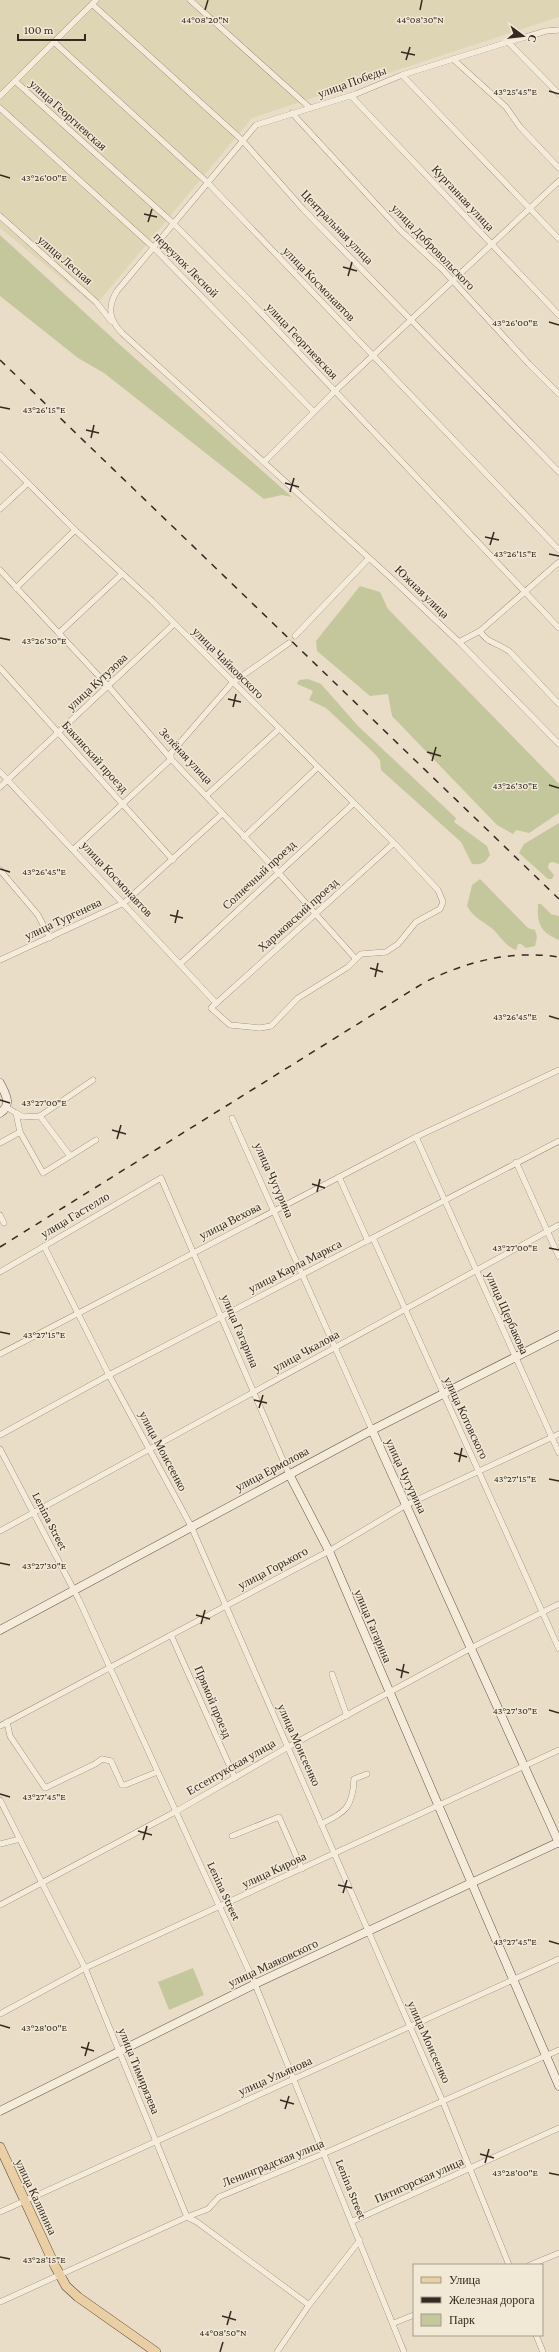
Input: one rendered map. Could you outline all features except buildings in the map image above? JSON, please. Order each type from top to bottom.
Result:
[{"type":"main road","name":"улица Калинина","points":[[0,2147],[60,2276],[69,2290],[156,2352]]},
{"type":"street","points":[[190,0],[310,108]]},
{"type":"street","points":[[0,96],[94,2]]},
{"type":"street","name":"Центральная улица","points":[[94,2],[242,140],[303,209],[559,472]]},
{"type":"street","points":[[402,75],[546,31],[559,30]]},
{"type":"street","name":"улица Космонавтов","points":[[54,42],[207,182],[559,550]]},
{"type":"street","points":[[508,42],[559,94]]},
{"type":"street","points":[[453,59],[506,107],[520,127],[559,168]]},
{"type":"street","name":"улица Победы","points":[[111,302],[117,291],[153,247],[256,125],[351,96],[402,75],[559,239]]},
{"type":"street","name":"улица Георгиевская","points":[[15,81],[173,223],[249,300],[334,392],[559,628]]},
{"type":"street","name":"Курганная улица","points":[[351,96],[559,315]]},
{"type":"street","name":"переулок Лесной","points":[[0,108],[153,247],[314,412]]},
{"type":"street","name":"улица Добровольского","points":[[292,113],[400,230],[452,281],[559,394]]},
{"type":"street","points":[[265,461],[334,392],[559,181]]},
{"type":"street","name":"улица Лесная","points":[[0,216],[96,302],[122,334],[265,461]]},
{"type":"street","points":[[96,302],[111,302],[112,322]]},
{"type":"street","name":"улица Чайковского","points":[[0,454],[75,530],[174,624],[353,804],[394,843],[438,890],[443,902],[440,909],[416,922],[398,944],[386,952],[361,954],[355,958]]},
{"type":"street","name":"Южная улица","points":[[265,461],[459,642],[559,744]]},
{"type":"street","points":[[0,509],[28,483]]},
{"type":"street","points":[[16,588],[75,530]]},
{"type":"street","points":[[295,636],[369,558]]},
{"type":"street","points":[[459,642],[480,632],[559,562]]},
{"type":"street","name":"Зелёная улица","points":[[0,570],[109,687],[171,759],[207,795],[222,814],[278,872],[355,958]]},
{"type":"street","points":[[58,633],[122,574]]},
{"type":"street","name":"улица Кутузова","points":[[0,787],[109,687],[174,624]]},
{"type":"street","points":[[480,632],[488,642],[500,645],[510,652],[559,704]]},
{"type":"street","points":[[74,849],[171,759],[171,753],[232,683],[289,643]]},
{"type":"street","name":"Бакинский проезд","points":[[0,668],[173,860]]},
{"type":"street","points":[[207,795],[279,729]]},
{"type":"street","points":[[244,836],[317,768]]},
{"type":"street","name":"улица Космонавтов","points":[[0,772],[74,849],[216,1003]]},
{"type":"street","name":"Солнечный проезд","points":[[180,964],[353,804]]},
{"type":"street","name":"улица Тургенева","points":[[0,960],[124,903],[222,814]]},
{"type":"street","name":"Харьковский проезд","points":[[216,1003],[394,843]]},
{"type":"street","points":[[0,870],[38,915],[50,938]]},
{"type":"street","points":[[216,1003],[211,1008],[230,1025],[260,1028],[271,1026],[298,998],[348,967],[355,958]]},
{"type":"street","name":"улица Вехова","points":[[0,1354],[416,1137],[559,1070]]},
{"type":"street","points":[[6,1107],[23,1117],[40,1116],[93,1080]]},
{"type":"street","points":[[0,1083],[8,1101],[6,1107],[0,1114]]},
{"type":"street","points":[[16,1113],[20,1132],[43,1173],[96,1140]]},
{"type":"street","points":[[40,1116],[70,1156]]},
{"type":"street","name":"улица Чугурина","points":[[232,1118],[559,1842]]},
{"type":"street","points":[[0,1143],[20,1132]]},
{"type":"street","name":"улица Щербакова","points":[[416,1137],[559,1454]]},
{"type":"street","name":"улица Карла Маркса","points":[[0,1436],[109,1374],[371,1240],[516,1162],[559,1141]]},
{"type":"street","points":[[516,1162],[559,1257]]},
{"type":"street","name":"улица Котовского","points":[[339,1177],[405,1310],[559,1649]]},
{"type":"street","name":"улица Гастелло","points":[[0,1272],[161,1178]]},
{"type":"street","name":"улица Гагарина","points":[[161,1178],[289,1474],[328,1551],[559,2086]]},
{"type":"street","points":[[0,1215],[4,1223]]},
{"type":"street","name":"улица Чкалова","points":[[0,1531],[559,1225]]},
{"type":"street","name":"улица Моисеенко","points":[[44,1246],[109,1374],[191,1526],[443,2102],[509,2264]]},
{"type":"street","name":"улица Ермолова","points":[[0,1630],[372,1430],[442,1394],[516,1359],[559,1335]]},
{"type":"street","name":"улица Горького","points":[[0,1726],[328,1551],[406,1505],[559,1434]]},
{"type":"street","name":"Lenina Street","points":[[0,1449],[74,1590],[255,1984],[353,2221],[394,2323],[404,2352]]},
{"type":"street","name":"Ессентукская улица","points":[[0,1904],[175,1812],[288,1747],[389,1694],[471,1648],[559,1604]]},
{"type":"street","name":"Прямой проезд","points":[[171,1635],[235,1778]]},
{"type":"street","points":[[332,1674],[347,1716]]},
{"type":"street","points":[[7,1722],[10,1736],[45,1788],[96,1764],[102,1759],[110,1761],[122,1785],[157,1772]]},
{"type":"street","name":"улица Кирова","points":[[0,2014],[85,1968],[559,1750]]},
{"type":"street","points":[[321,1824],[338,1816],[346,1810],[353,1792],[354,1779],[367,1774]]},
{"type":"street","name":"улица Тимирязева","points":[[0,1800],[85,1968],[187,2217]]},
{"type":"street","points":[[232,1836],[279,1818],[302,1869]]},
{"type":"street","points":[[0,1844],[20,1839]]},
{"type":"street","name":"улица Маяковского","points":[[0,2111],[255,1984],[559,1842]]},
{"type":"street","name":"улица Ульянова","points":[[0,2212],[156,2140],[295,2080],[559,1959]]},
{"type":"street","name":"Ленинградская улица","points":[[0,2302],[187,2217],[208,2209],[219,2197],[443,2102],[559,2050]]},
{"type":"street","name":"Пятигорская улица","points":[[353,2221],[559,2128]]},
{"type":"street","points":[[187,2217],[197,2222],[309,2305]]},
{"type":"street","points":[[277,2352],[309,2305],[360,2240]]},
{"type":"street","points":[[532,2264],[559,2253]]},
{"type":"street","points":[[394,2323],[413,2315]]},
{"type":"street","points":[[536,2336],[543,2352]]},
{"type":"shaded area","points":[[0,0],[559,0],[559,17],[252,118],[95,306],[0,228]]},
{"type":"green space","points":[[0,235],[119,344],[292,497],[282,495],[264,499],[104,373],[78,358],[0,296]]},
{"type":"green space","points":[[360,586],[380,592],[388,609],[559,784],[559,813],[529,833],[516,830],[513,834],[497,825],[392,716],[388,694],[370,696],[317,651],[316,641]]},
{"type":"green space","points":[[308,679],[321,684],[358,726],[456,818],[454,822],[487,846],[490,855],[485,862],[481,864],[472,864],[461,842],[381,770],[380,760],[373,752],[326,708],[309,700],[313,691],[297,684],[299,680]]},
{"type":"green space","points":[[559,823],[559,864],[553,862],[549,863],[548,868],[554,875],[552,879],[548,879],[519,853],[524,844]]},
{"type":"green space","points":[[480,879],[528,928],[535,930],[537,937],[535,946],[526,948],[521,944],[518,944],[516,950],[508,946],[493,930],[472,913],[467,906],[472,885]]},
{"type":"green space","points":[[538,904],[541,904],[551,914],[559,916],[559,940],[548,934],[541,926],[538,917]]},
{"type":"green space","points":[[193,1968],[204,1995],[169,2010],[158,1982]]},
{"type":"railway","points":[[0,360],[559,899]]},
{"type":"railway","points":[[0,1247],[425,982],[457,968],[490,959],[524,955],[559,957]]}]
